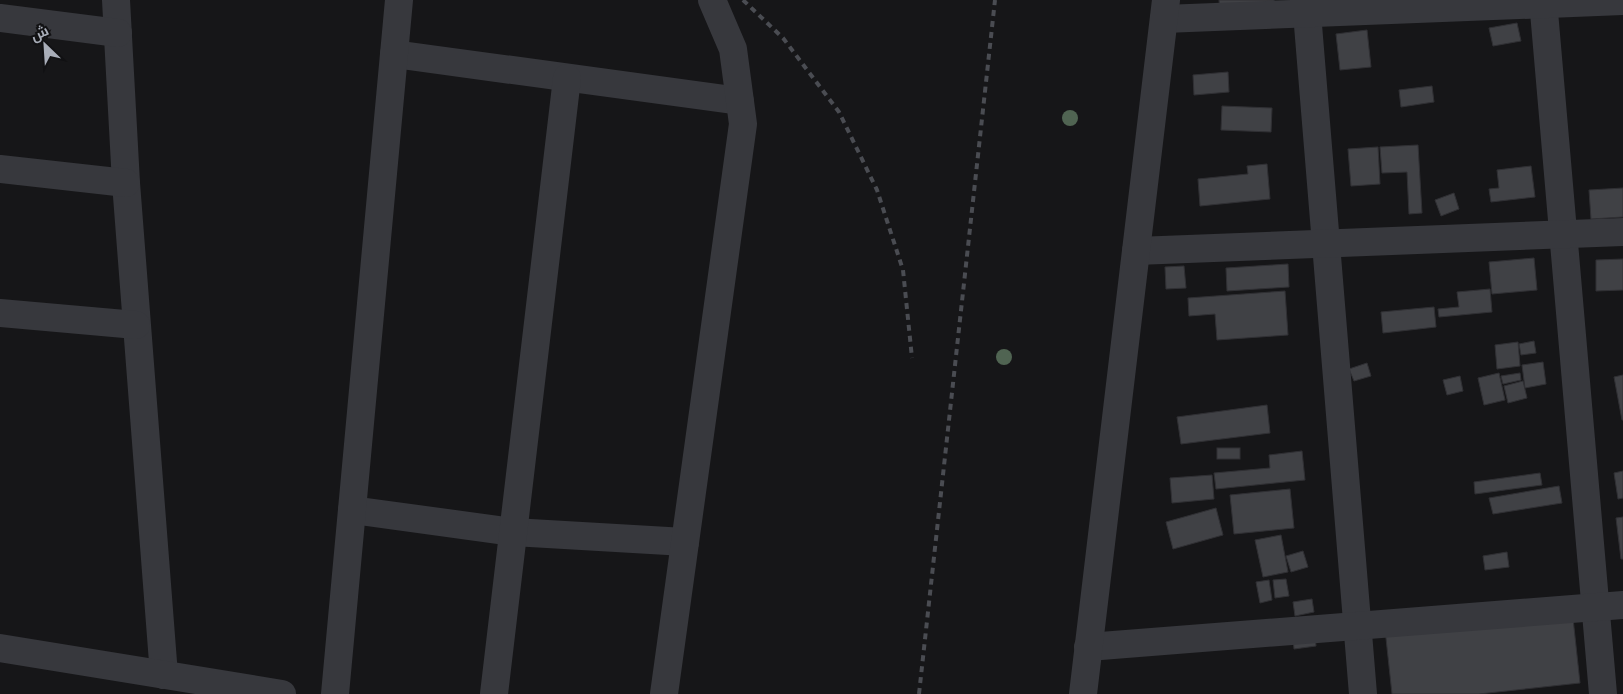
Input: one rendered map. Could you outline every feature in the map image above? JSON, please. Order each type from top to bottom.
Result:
[{"type":"street","points":[[116,0],[136,325],[164,675]]},
{"type":"street","points":[[335,694],[399,0]]},
{"type":"street","points":[[664,694],[742,124],[733,49],[712,0]]},
{"type":"street","points":[[1083,694],[1165,9],[1623,1]]},
{"type":"street","points":[[1544,2],[1602,694]]},
{"type":"street","points":[[1308,7],[1356,626],[1363,694]]},
{"type":"street","points":[[0,18],[118,33]]},
{"type":"street","points":[[394,54],[740,101]]},
{"type":"street","points":[[494,694],[568,78]]},
{"type":"street","points":[[0,169],[126,183]]},
{"type":"street","points":[[1136,251],[1623,232]]},
{"type":"street","points":[[0,313],[136,325]]},
{"type":"street","points":[[352,510],[513,532],[685,542]]},
{"type":"street","points":[[1088,647],[1623,605]]},
{"type":"street","points":[[0,648],[282,694]]},
{"type":"building","points":[[1219,0],[1274,0],[1275,11],[1220,16]]},
{"type":"building","points":[[1517,23],[1521,41],[1493,46],[1489,28]]},
{"type":"building","points":[[1367,30],[1371,67],[1340,70],[1336,34]]},
{"type":"building","points":[[1228,72],[1229,92],[1194,95],[1193,75]]},
{"type":"building","points":[[1432,86],[1434,102],[1401,107],[1399,90]]},
{"type":"building","points":[[1222,106],[1272,108],[1271,132],[1221,130]]},
{"type":"building","points":[[1418,145],[1422,213],[1409,214],[1407,172],[1382,173],[1380,147]]},
{"type":"building","points":[[1378,147],[1380,184],[1351,186],[1348,149]]},
{"type":"building","points":[[1267,164],[1270,199],[1200,206],[1198,179],[1248,174],[1247,166]]},
{"type":"building","points":[[1531,166],[1535,197],[1491,202],[1489,189],[1499,188],[1497,170]]},
{"type":"building","points":[[1623,188],[1623,217],[1591,219],[1589,190]]},
{"type":"building","points":[[1454,193],[1459,209],[1441,216],[1435,200]]},
{"type":"building","points":[[1534,258],[1537,290],[1492,294],[1489,262]]},
{"type":"building","points":[[1623,259],[1623,290],[1596,291],[1596,260]]},
{"type":"building","points":[[1288,264],[1289,287],[1227,291],[1226,268]]},
{"type":"building","points":[[1184,266],[1186,288],[1166,289],[1165,267]]},
{"type":"building","points":[[1490,289],[1492,312],[1439,317],[1438,309],[1459,307],[1457,292]]},
{"type":"building","points":[[1285,291],[1288,335],[1217,340],[1215,314],[1189,316],[1188,298]]},
{"type":"building","points":[[1434,307],[1436,327],[1383,333],[1381,312]]},
{"type":"building","points":[[1534,341],[1536,353],[1521,355],[1519,344]]},
{"type":"building","points":[[1518,342],[1520,366],[1497,369],[1495,345]]},
{"type":"building","points":[[1543,362],[1546,384],[1525,388],[1522,365]]},
{"type":"building","points":[[1367,363],[1371,376],[1354,381],[1349,369]]},
{"type":"building","points":[[1499,373],[1505,400],[1484,405],[1478,378]]},
{"type":"building","points":[[1520,373],[1521,380],[1503,384],[1501,376]]},
{"type":"building","points":[[1623,375],[1623,420],[1622,420],[1614,377]]},
{"type":"building","points":[[1460,376],[1463,391],[1447,395],[1443,380]]},
{"type":"building","points":[[1523,381],[1527,398],[1508,403],[1504,386]]},
{"type":"building","points":[[1267,405],[1270,433],[1181,444],[1177,417]]},
{"type":"building","points":[[1217,448],[1240,448],[1240,459],[1217,459]]},
{"type":"building","points":[[1302,451],[1305,480],[1216,489],[1214,473],[1270,468],[1269,455]]},
{"type":"building","points":[[1623,471],[1623,498],[1618,499],[1614,473]]},
{"type":"building","points":[[1540,473],[1542,485],[1475,494],[1474,482]]},
{"type":"building","points":[[1212,475],[1214,499],[1172,503],[1170,478]]},
{"type":"building","points":[[1559,486],[1562,503],[1493,514],[1489,498]]},
{"type":"building","points":[[1290,489],[1294,528],[1234,534],[1230,495]]},
{"type":"building","points":[[1216,508],[1223,535],[1173,549],[1166,522]]},
{"type":"building","points":[[1623,517],[1623,559],[1621,559],[1616,518]]},
{"type":"building","points":[[1281,535],[1288,572],[1263,577],[1255,540]]},
{"type":"building","points":[[1303,551],[1308,567],[1291,572],[1286,556]]},
{"type":"building","points":[[1507,552],[1509,567],[1485,570],[1483,556]]},
{"type":"building","points":[[1286,579],[1289,596],[1275,598],[1273,580]]},
{"type":"building","points":[[1269,580],[1272,600],[1260,603],[1256,582]]},
{"type":"building","points":[[1312,599],[1314,612],[1295,616],[1293,602]]},
{"type":"building","points":[[1572,609],[1580,683],[1479,694],[1392,694],[1385,629]]},
{"type":"building","points":[[1315,636],[1316,646],[1294,649],[1293,638]]},
{"type":"railway","points":[[743,0],[783,38],[839,112],[877,190],[903,270],[912,358]]},
{"type":"railway","points":[[919,694],[995,0]]}]
